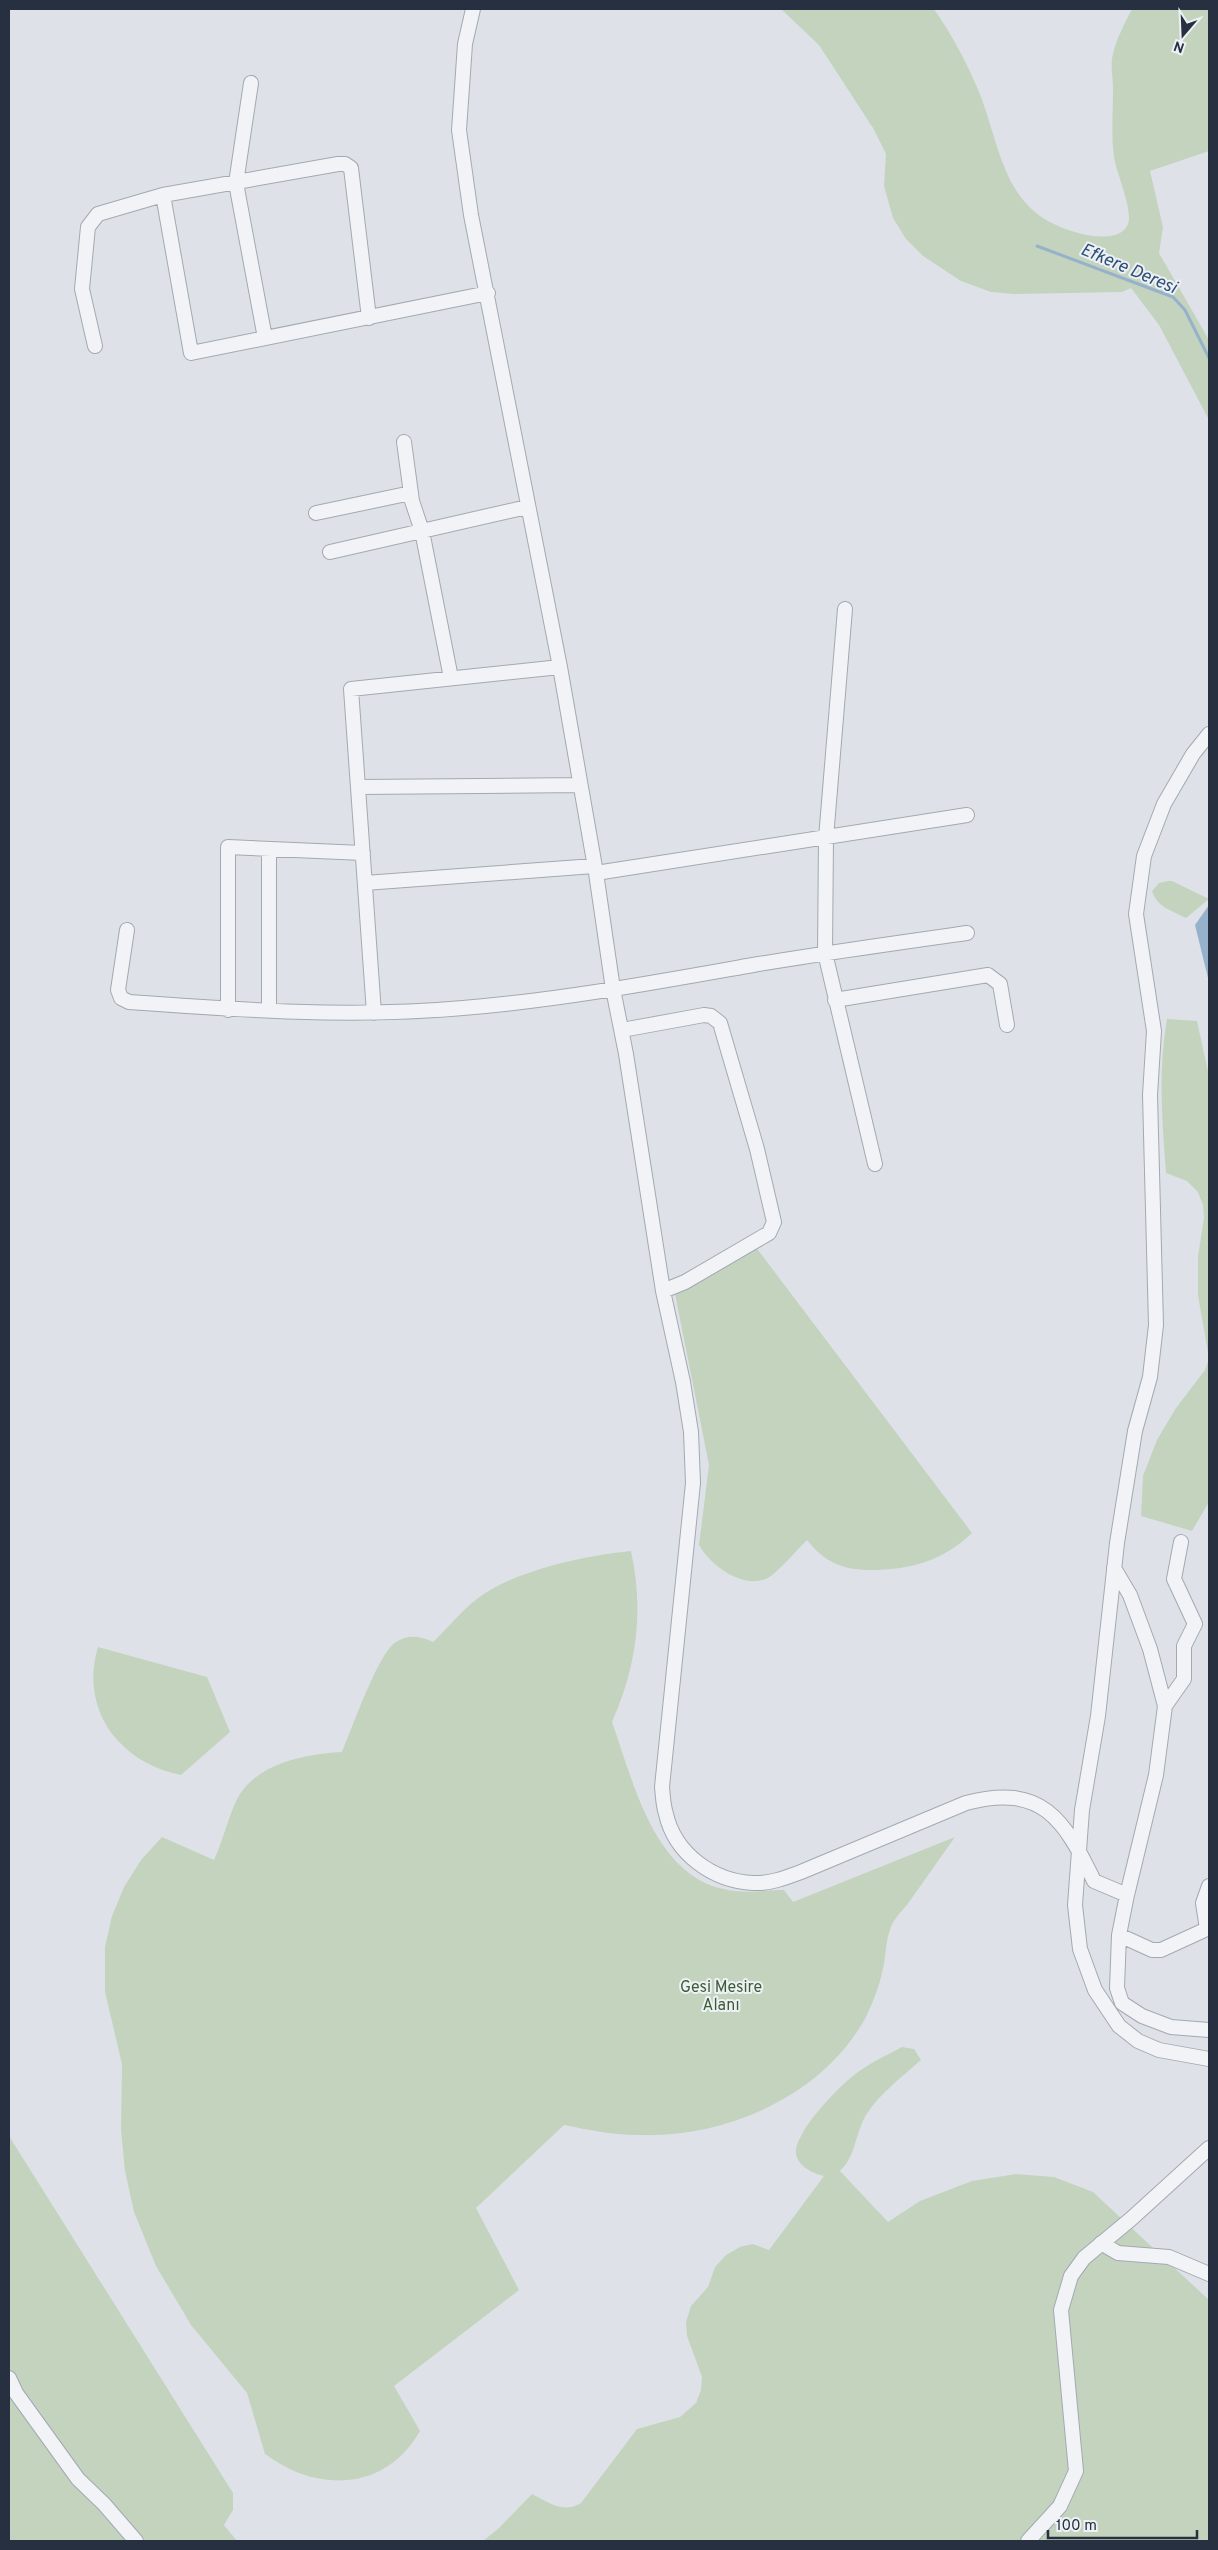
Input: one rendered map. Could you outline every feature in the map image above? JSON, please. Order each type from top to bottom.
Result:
[{"type":"street","points":[[473,9],[464,44],[459,130],[471,215],[488,293],[527,507],[560,667],[595,870],[613,989],[622,1030],[663,1291],[689,1424],[693,1484],[662,1787],[666,1815],[677,1841],[705,1869],[724,1878],[752,1883],[777,1881],[966,1803],[988,1798],[1011,1798],[1033,1803],[1056,1817],[1072,1837],[1094,1881],[1127,1895]]},
{"type":"street","points":[[251,83],[236,183],[265,338]]},
{"type":"street","points":[[95,346],[82,289],[88,227],[98,214],[163,195],[338,164],[349,165],[369,318]]},
{"type":"street","points":[[163,195],[191,353],[488,293]]},
{"type":"street","points":[[404,442],[412,493],[422,531],[451,678]]},
{"type":"street","points":[[316,513],[412,493]]},
{"type":"street","points":[[330,552],[527,507]]},
{"type":"street","points":[[845,608],[826,838],[825,953],[875,1164]]},
{"type":"street","points":[[374,1013],[351,689],[560,667]]},
{"type":"street","points":[[1209,734],[1193,754],[1161,813],[1144,856],[1136,914],[1154,1031],[1150,1095],[1156,1325],[1150,1378],[1135,1431],[1114,1568],[1098,1716],[1082,1810],[1076,1905],[1080,1949],[1094,1990],[1119,2026],[1138,2041],[1159,2050],[1209,2059]]},
{"type":"street","points":[[358,787],[580,785]]},
{"type":"street","points":[[365,883],[595,870],[826,838],[967,815]]},
{"type":"street","points":[[228,1010],[228,847],[362,853]]},
{"type":"street","points":[[269,849],[269,1011]]},
{"type":"street","points":[[127,930],[118,990],[122,998],[129,1002],[228,1010],[374,1013],[464,1008],[613,989],[825,953],[967,933]]},
{"type":"street","points":[[835,1000],[988,975],[1000,984],[1007,1025]]},
{"type":"street","points":[[622,1030],[704,1015],[715,1018],[720,1023],[757,1149],[774,1222],[769,1233],[685,1282],[663,1291]]},
{"type":"street","points":[[1165,1706],[1184,1679],[1184,1646],[1195,1624],[1174,1579],[1181,1542]]},
{"type":"street","points":[[1114,1568],[1130,1595],[1150,1649],[1165,1706],[1156,1776],[1119,1935],[1117,1988],[1122,2003],[1142,2016],[1170,2027],[1209,2030]]},
{"type":"street","points":[[1119,1935],[1152,1950],[1161,1950],[1208,1929],[1203,1902],[1209,1886]]},
{"type":"street","points":[[1028,2541],[1060,2506],[1076,2471],[1061,2310],[1071,2276],[1084,2258],[1131,2219],[1209,2148]]},
{"type":"street","points":[[1101,2243],[1118,2253],[1169,2257],[1209,2274]]},
{"type":"street","points":[[9,2378],[16,2393],[78,2479],[110,2510],[136,2541]]},
{"type":"green space","points":[[781,9],[934,9],[953,39],[969,70],[986,111],[1005,168],[1013,185],[1024,201],[1038,214],[1056,225],[1083,234],[1104,237],[1121,232],[1127,226],[1129,220],[1127,203],[1115,164],[1113,140],[1112,58],[1121,31],[1132,9],[1209,9],[1209,151],[1150,171],[1163,227],[1159,253],[1209,340],[1209,420],[1159,325],[1131,288],[1122,292],[1014,294],[991,292],[961,281],[923,256],[906,239],[893,218],[884,186],[886,154],[873,128],[819,45]]},
{"type":"green space","points":[[1172,881],[1209,899],[1186,918],[1161,905],[1154,896],[1152,891],[1159,883]]},
{"type":"green space","points":[[1167,1019],[1197,1021],[1209,1076],[1209,1359],[1198,1295],[1198,1256],[1204,1218],[1203,1205],[1198,1192],[1187,1181],[1166,1173],[1162,1115],[1162,1058]]},
{"type":"green space","points":[[755,1246],[972,1533],[949,1551],[912,1566],[885,1570],[860,1570],[843,1566],[827,1559],[813,1548],[807,1540],[772,1575],[758,1581],[748,1581],[728,1574],[704,1553],[699,1545],[709,1465],[675,1294]]},
{"type":"green space","points":[[1209,1359],[1209,1502],[1192,1531],[1141,1516],[1143,1476],[1157,1440],[1176,1408],[1205,1370]]},
{"type":"green space","name":"Gesi Mesire Alanı","points":[[631,1551],[637,1595],[636,1638],[621,1701],[612,1722],[639,1800],[667,1850],[685,1870],[708,1884],[735,1891],[784,1890],[793,1902],[955,1837],[893,1923],[888,1938],[879,1984],[866,2017],[847,2045],[825,2069],[798,2090],[769,2107],[738,2120],[705,2129],[672,2134],[629,2135],[564,2125],[476,2208],[519,2290],[394,2386],[420,2431],[405,2451],[388,2466],[369,2475],[349,2480],[328,2480],[306,2475],[285,2467],[265,2454],[247,2393],[191,2325],[156,2266],[134,2212],[125,2171],[121,2130],[122,2064],[105,1992],[105,1947],[112,1916],[124,1887],[141,1860],[162,1837],[214,1860],[237,1799],[245,1787],[256,1777],[269,1769],[298,1758],[342,1752],[381,1661],[396,1642],[401,1639],[414,1637],[424,1638],[433,1642],[477,1599],[510,1580],[551,1566],[593,1556]]},
{"type":"green space","points":[[98,1647],[207,1677],[230,1732],[181,1775],[159,1769],[140,1759],[123,1746],[110,1730],[100,1712],[94,1692],[94,1670]]},
{"type":"green space","points":[[902,2047],[914,2049],[921,2060],[878,2100],[866,2115],[849,2159],[840,2171],[888,2222],[920,2201],[972,2181],[1016,2174],[1054,2177],[1093,2192],[1209,2300],[1209,2541],[483,2541],[499,2528],[532,2494],[556,2506],[568,2507],[581,2503],[637,2429],[680,2417],[696,2403],[701,2390],[702,2377],[687,2336],[686,2322],[691,2306],[708,2287],[715,2267],[726,2255],[740,2247],[753,2244],[769,2250],[824,2176],[805,2168],[798,2160],[796,2149],[805,2129],[831,2096],[850,2078]]},
{"type":"green space","points":[[9,2136],[233,2493],[233,2510],[224,2525],[237,2541],[9,2541]]},
{"type":"water","points":[[1209,905],[1209,982],[1195,925]]},
{"type":"waterway","name":"Efkere Deresi","points":[[1037,246],[1173,297],[1185,310],[1209,358]]}]
